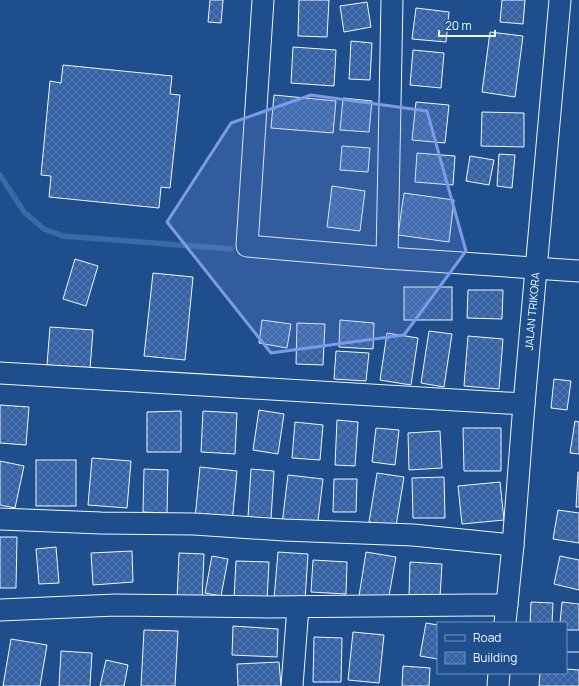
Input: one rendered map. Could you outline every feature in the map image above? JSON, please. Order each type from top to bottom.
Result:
[{"type":"street","points":[[263,0],[247,246],[388,258],[579,271]]},
{"type":"street","points":[[388,258],[392,0]]},
{"type":"street","name":"JALAN TRIKORA","points":[[506,614],[560,0]]},
{"type":"street","points":[[0,373],[524,404]]},
{"type":"street","points":[[0,519],[194,524],[284,530],[413,535],[513,545]]},
{"type":"street","points":[[0,610],[116,605],[472,605],[506,614]]},
{"type":"street","points":[[292,686],[298,606]]},
{"type":"street","points":[[567,641],[579,642]]},
{"type":"street","points":[[498,686],[500,674]]},
{"type":"highlighted area","points":[[311,95],[427,111],[466,251],[404,335],[271,353],[167,222],[231,123]]},
{"type":"building","points":[[210,0],[223,0],[221,23],[208,22]]},
{"type":"building","points":[[299,0],[329,0],[327,37],[298,36]]},
{"type":"building","points":[[502,0],[525,0],[523,24],[500,22]]},
{"type":"building","points":[[367,2],[371,27],[344,32],[340,6]]},
{"type":"building","points":[[416,8],[449,12],[446,42],[412,39]]},
{"type":"building","points":[[490,32],[523,36],[515,97],[482,92]]},
{"type":"building","points":[[351,41],[372,43],[370,80],[349,79]]},
{"type":"building","points":[[293,47],[336,50],[334,86],[291,83]]},
{"type":"building","points":[[413,50],[444,53],[441,88],[410,85]]},
{"type":"building","points":[[63,65],[172,76],[170,94],[180,95],[170,188],[161,187],[159,208],[49,197],[51,176],[41,175],[50,81],[61,83]]},
{"type":"building","points":[[274,95],[336,101],[333,133],[271,128]]},
{"type":"building","points":[[343,98],[372,101],[369,132],[340,130]]},
{"type":"building","points":[[416,102],[449,105],[445,143],[412,140]]},
{"type":"building","points":[[482,112],[524,113],[524,147],[481,146]]},
{"type":"building","points":[[342,146],[370,148],[368,172],[340,170]]},
{"type":"building","points":[[417,153],[455,156],[453,185],[415,182]]},
{"type":"building","points":[[499,154],[515,155],[512,188],[497,186]]},
{"type":"building","points":[[470,156],[494,160],[489,185],[466,181]]},
{"type":"building","points":[[332,186],[365,191],[360,231],[327,227]]},
{"type":"building","points":[[404,193],[454,200],[449,242],[398,235]]},
{"type":"building","points":[[75,259],[98,266],[86,306],[63,299]]},
{"type":"building","points":[[153,273],[193,277],[185,360],[144,356]]},
{"type":"building","points":[[404,287],[452,287],[452,320],[404,320]]},
{"type":"building","points":[[468,290],[503,290],[502,319],[467,318]]},
{"type":"building","points":[[262,320],[291,324],[287,348],[259,343]]},
{"type":"building","points":[[340,320],[374,323],[373,349],[339,347]]},
{"type":"building","points":[[297,323],[325,324],[323,365],[296,364]]},
{"type":"building","points":[[50,327],[93,330],[90,369],[47,365]]},
{"type":"building","points":[[429,331],[452,334],[444,387],[421,383]]},
{"type":"building","points":[[387,333],[418,338],[411,385],[380,380]]},
{"type":"building","points":[[468,336],[503,339],[499,389],[464,386]]},
{"type":"building","points":[[336,351],[369,353],[366,381],[334,379]]},
{"type":"building","points":[[554,379],[571,381],[567,410],[551,408]]},
{"type":"building","points":[[0,405],[29,407],[26,445],[0,443]]},
{"type":"building","points":[[259,410],[284,414],[278,454],[253,450]]},
{"type":"building","points":[[181,411],[181,452],[147,452],[147,412]]},
{"type":"building","points":[[203,411],[237,413],[235,454],[201,452]]},
{"type":"building","points":[[337,420],[358,422],[355,466],[335,465]]},
{"type":"building","points":[[575,421],[579,422],[579,454],[570,453]]},
{"type":"building","points":[[295,422],[323,425],[320,460],[292,458]]},
{"type":"building","points":[[376,428],[399,430],[395,465],[372,462]]},
{"type":"building","points":[[463,428],[501,428],[501,471],[464,471]]},
{"type":"building","points":[[440,431],[442,468],[409,470],[408,433]]},
{"type":"building","points":[[92,458],[131,461],[127,508],[88,505]]},
{"type":"building","points":[[36,460],[76,460],[76,506],[36,506]]},
{"type":"building","points":[[0,461],[24,466],[15,508],[0,505]]},
{"type":"building","points":[[200,467],[237,471],[232,523],[195,519]]},
{"type":"building","points":[[144,469],[168,470],[167,513],[143,512]]},
{"type":"building","points":[[251,469],[274,471],[271,519],[248,517]]},
{"type":"building","points":[[578,472],[579,507],[576,507]]},
{"type":"building","points":[[377,473],[404,477],[396,526],[369,522]]},
{"type":"building","points":[[288,475],[323,479],[317,529],[282,524]]},
{"type":"building","points":[[444,477],[445,518],[413,518],[412,478]]},
{"type":"building","points":[[334,479],[357,479],[356,512],[333,512]]},
{"type":"building","points":[[500,482],[504,520],[462,524],[458,486]]},
{"type":"building","points":[[558,510],[579,513],[579,543],[553,539]]},
{"type":"building","points":[[0,537],[17,537],[16,588],[0,588]]},
{"type":"building","points":[[56,547],[59,583],[39,584],[36,549]]},
{"type":"building","points":[[132,551],[133,582],[93,585],[91,553]]},
{"type":"building","points":[[278,552],[308,554],[305,601],[274,599]]},
{"type":"building","points":[[366,552],[396,557],[388,601],[359,596]]},
{"type":"building","points":[[179,553],[204,554],[202,601],[177,600]]},
{"type":"building","points":[[212,556],[228,559],[221,596],[205,593]]},
{"type":"building","points":[[560,556],[579,560],[579,590],[554,584]]},
{"type":"building","points":[[313,560],[347,562],[346,594],[311,592]]},
{"type":"building","points":[[236,561],[269,562],[267,601],[234,599]]},
{"type":"building","points":[[410,562],[442,564],[440,597],[409,596]]},
{"type":"building","points":[[531,602],[553,603],[552,622],[530,622]]},
{"type":"building","points":[[562,602],[579,604],[579,635],[567,634],[567,622],[560,622]]},
{"type":"building","points":[[426,623],[437,625],[437,659],[420,656]]},
{"type":"building","points":[[233,626],[278,629],[277,657],[232,655]]},
{"type":"building","points":[[144,630],[178,631],[175,686],[141,686]]},
{"type":"building","points":[[353,632],[384,635],[379,683],[348,680]]},
{"type":"building","points":[[314,637],[342,638],[341,682],[313,682]]},
{"type":"building","points":[[11,639],[47,645],[40,686],[3,686]]},
{"type":"building","points":[[61,651],[92,653],[90,686],[59,686]]},
{"type":"building","points":[[106,660],[128,665],[124,686],[100,686]]},
{"type":"building","points":[[279,662],[281,686],[238,686],[237,664]]},
{"type":"building","points":[[403,666],[430,668],[429,686],[402,686]]},
{"type":"building","points":[[567,669],[579,670],[579,686],[539,686],[540,674],[567,674]]},
{"type":"waterway","points":[[0,175],[24,212],[44,229],[63,236],[231,249]]}]
